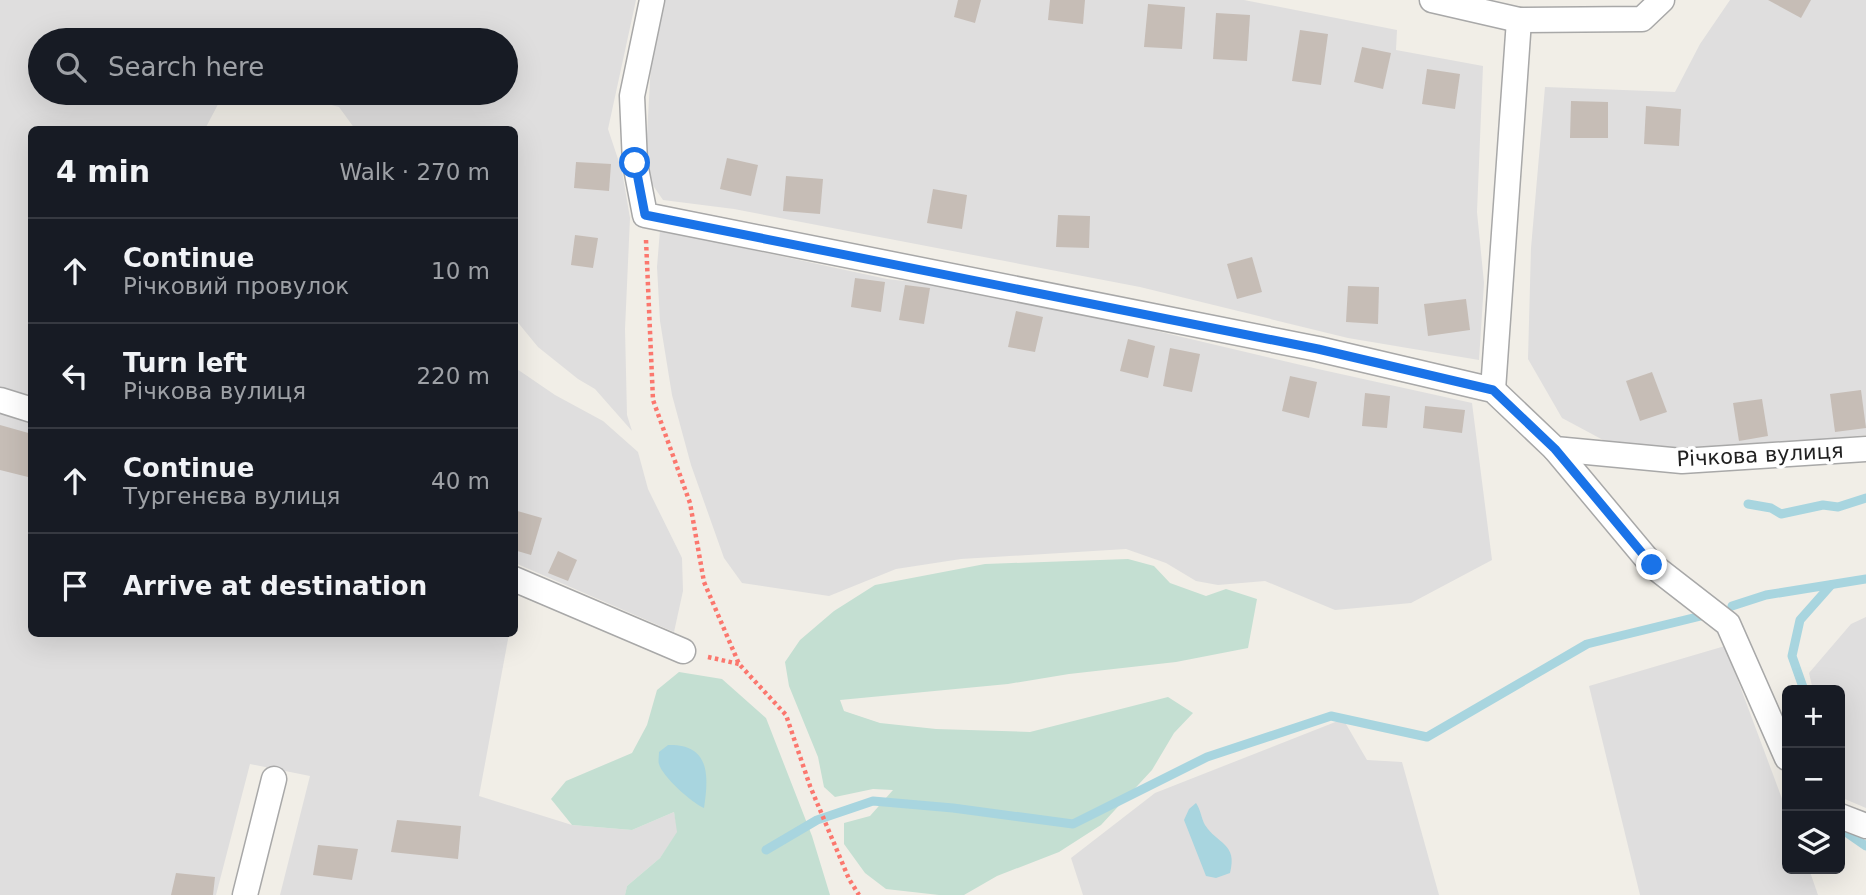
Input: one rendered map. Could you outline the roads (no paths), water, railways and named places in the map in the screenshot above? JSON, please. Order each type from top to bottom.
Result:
[{"type":"street","points":[[652,0],[632,96],[635,163],[645,215],[1318,349],[1493,390],[1555,449],[1652,565],[1728,624],[1783,748]]},
{"type":"street","points":[[1432,0],[1519,20],[1642,19],[1662,0]]},
{"type":"street","points":[[1493,390],[1519,20]]},
{"type":"street","points":[[0,400],[28,410]]},
{"type":"street","name":"Річкова вулиця","points":[[1555,449],[1682,461],[1866,449]]},
{"type":"street","points":[[518,581],[683,651]]},
{"type":"street","points":[[244,895],[274,779]]},
{"type":"street","points":[[1845,818],[1866,826]]},
{"type":"water","points":[[668,745],[692,750],[704,764],[704,808],[678,789],[661,769],[659,752]]},
{"type":"water","points":[[1196,803],[1205,825],[1229,850],[1232,863],[1230,873],[1216,878],[1206,876],[1184,820],[1189,809]]},
{"type":"waterway","points":[[1748,504],[1771,508],[1781,514],[1823,505],[1838,507],[1866,498]]},
{"type":"waterway","points":[[1732,606],[1766,595],[1866,579]]},
{"type":"waterway","points":[[1802,685],[1792,656],[1800,620],[1831,585]]},
{"type":"waterway","points":[[766,850],[817,820],[873,801],[953,808],[1073,824],[1207,757],[1331,716],[1427,737],[1587,644],[1701,616]]},
{"type":"waterway","points":[[1845,831],[1866,846]]}]
